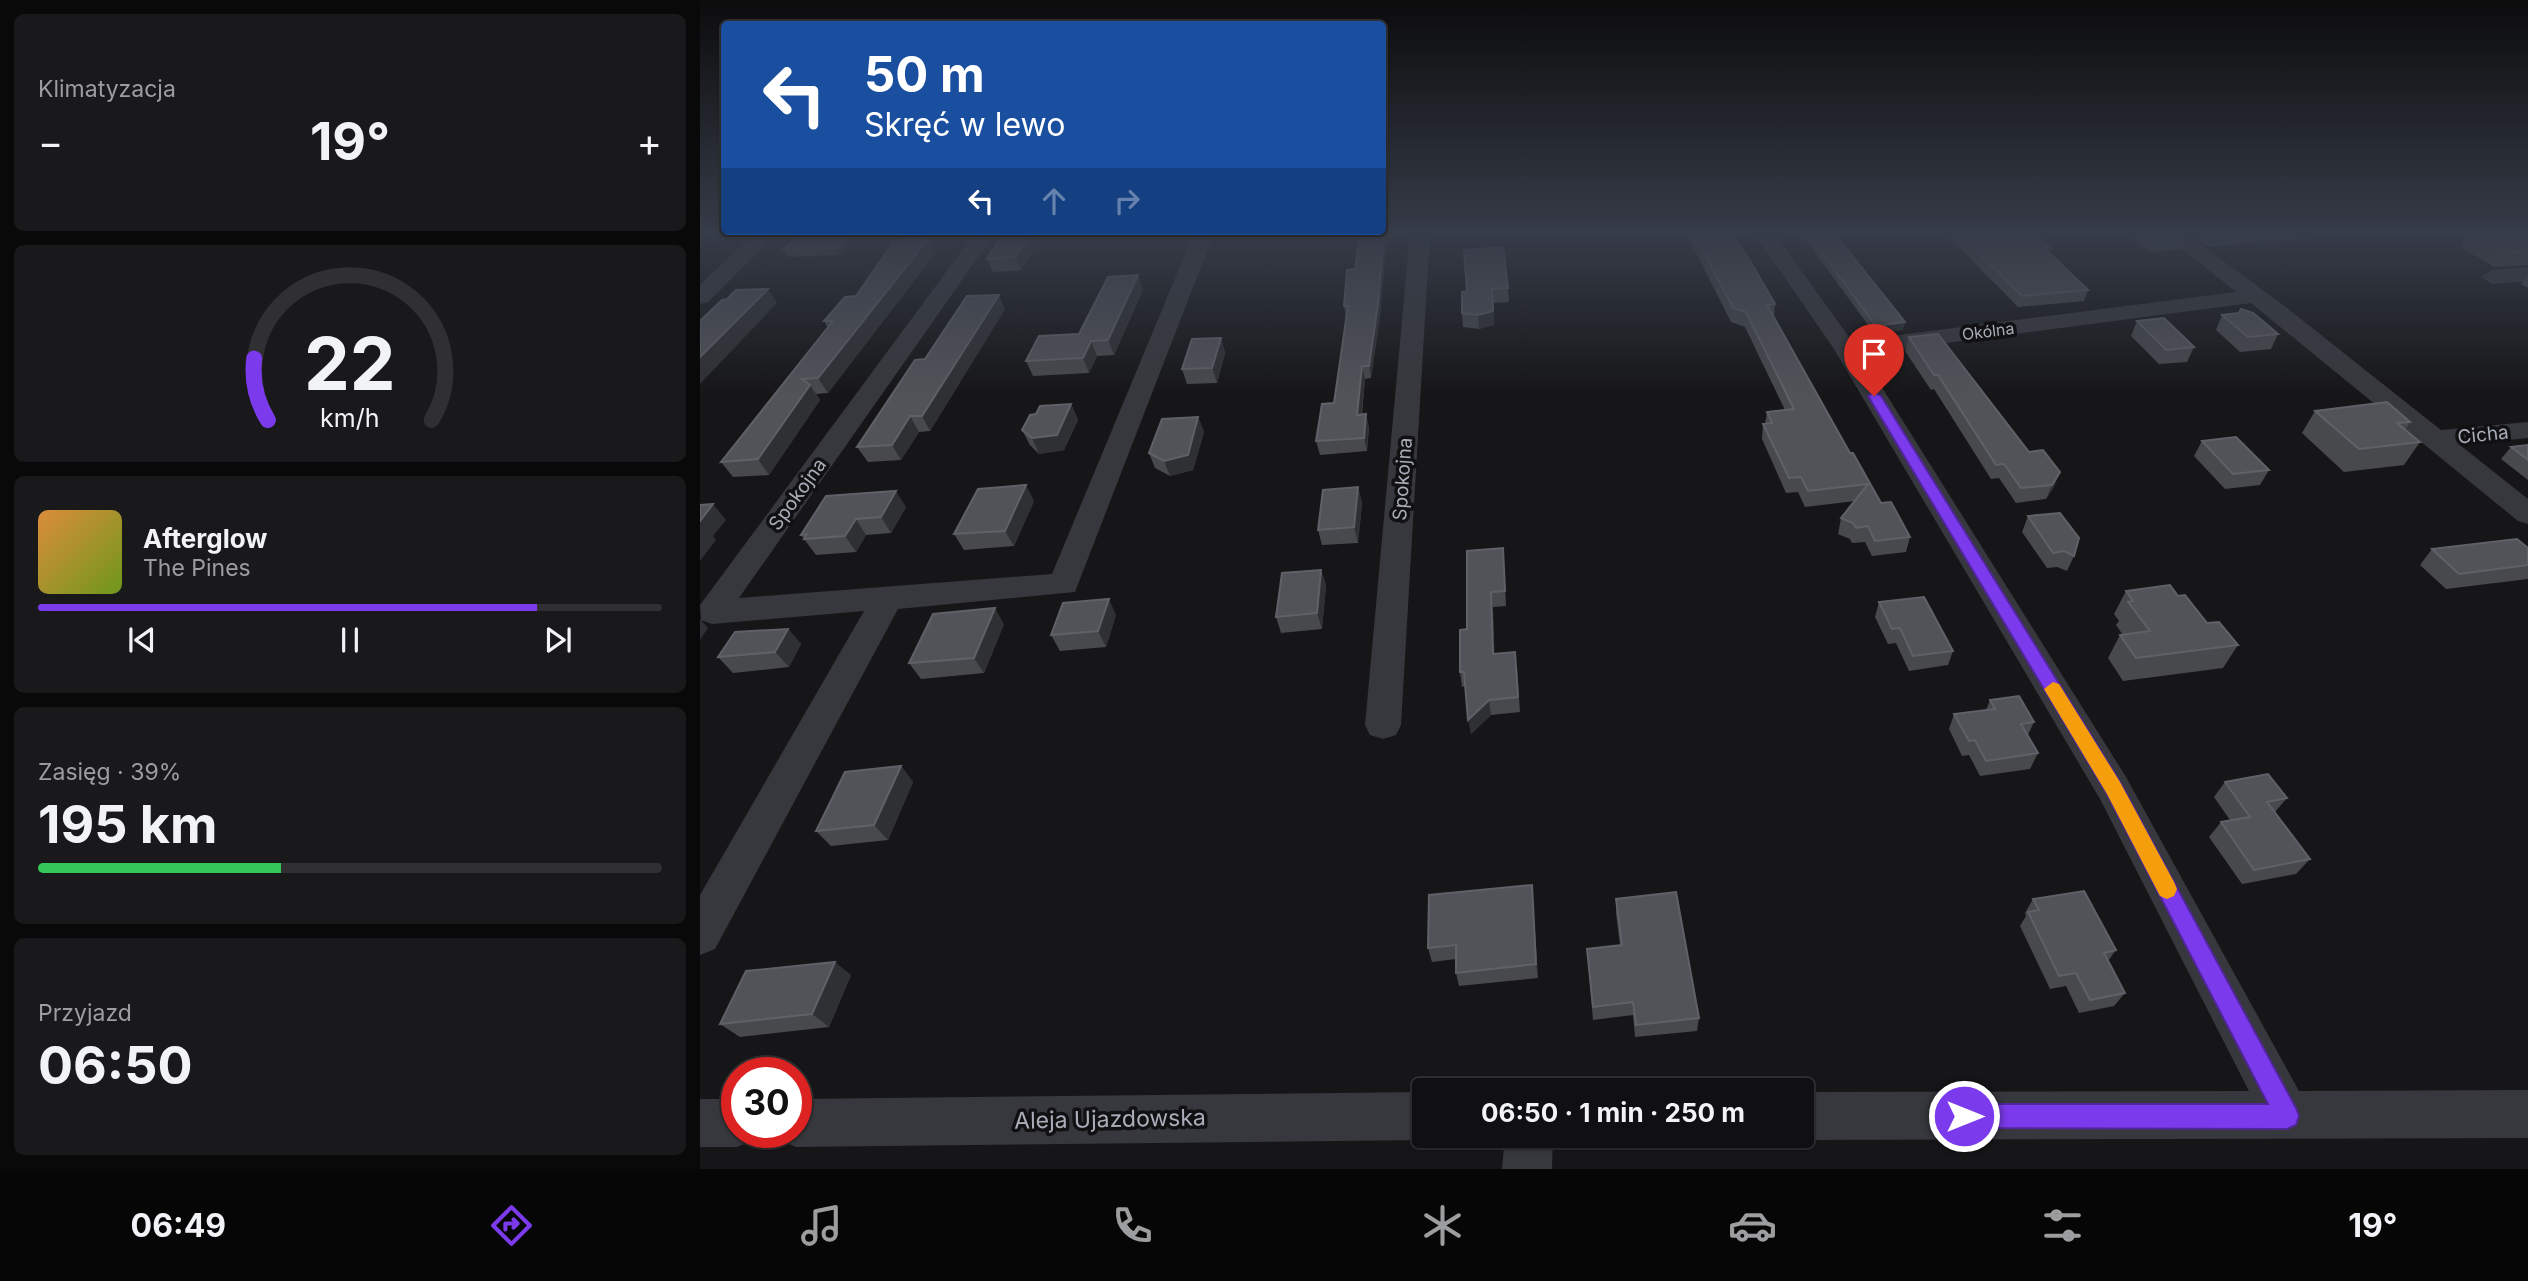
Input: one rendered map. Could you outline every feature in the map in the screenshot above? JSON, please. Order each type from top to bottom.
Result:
[{"type":"street","name":"Spokojna","points":[[946,288],[712,612],[1064,584],[1182,288]]},
{"type":"street","name":"Spokojna","points":[[1383,725],[1416,288]]},
{"type":"street","points":[[1803,288],[1846,349],[2113,788],[2287,1116]]},
{"type":"street","points":[[2244,288],[2528,514]]},
{"type":"street","name":"Okólna","points":[[1846,349],[2255,296]]},
{"type":"street","name":"Cicha","points":[[2437,439],[2528,430]]},
{"type":"street","points":[[700,934],[887,599]]},
{"type":"street","points":[[1814,1116],[2528,1114]]},
{"type":"street","name":"Aleja Ujazdowska","points":[[812,1122],[1412,1116]]},
{"type":"street","points":[[700,1124],[721,1123]]},
{"type":"street","points":[[1527,1169],[1528,1148]]},
{"type":"building","points":[[862,288],[890,288],[818,378],[802,379],[810,385],[758,459],[721,462],[833,321],[824,321],[845,297],[856,296]]},
{"type":"building","points":[[1103,288],[1132,288],[1108,340],[1091,341],[1083,358],[1026,361],[1039,336],[1079,334]]},
{"type":"building","points":[[1346,288],[1379,288],[1369,366],[1362,366],[1357,415],[1366,414],[1364,438],[1316,441],[1322,404],[1334,403],[1348,306],[1344,306]]},
{"type":"building","points":[[1467,288],[1508,288],[1492,289],[1493,311],[1478,315],[1462,313],[1462,292],[1467,291]]},
{"type":"building","points":[[1722,288],[1765,288],[1775,304],[1767,305],[1850,453],[1853,453],[1881,503],[1891,502],[1910,537],[1875,541],[1868,526],[1856,528],[1853,523],[1841,518],[1868,484],[1808,491],[1801,477],[1789,478],[1763,424],[1772,423],[1767,412],[1794,409],[1746,312],[1733,308]]},
{"type":"building","points":[[1847,288],[1878,288],[1905,322],[1876,326]]},
{"type":"building","points":[[2013,288],[2085,288],[2088,290],[2022,296]]},
{"type":"building","points":[[768,289],[700,357],[700,321],[736,290]]},
{"type":"building","points":[[999,295],[922,416],[910,416],[892,445],[857,447],[915,360],[925,359],[967,296]]},
{"type":"building","points":[[2241,309],[2253,313],[2278,334],[2248,337],[2222,315],[2239,313]]},
{"type":"building","points":[[2164,318],[2194,347],[2166,350],[2137,321]]},
{"type":"building","points":[[1938,334],[2029,452],[2043,450],[2060,472],[2052,485],[2021,488],[2004,464],[1996,465],[1938,375],[1934,375],[1909,337]]},
{"type":"building","points":[[1221,338],[1212,368],[1182,369],[1192,339]]},
{"type":"building","points":[[2387,402],[2410,422],[2397,423],[2420,442],[2359,449],[2315,411]]},
{"type":"building","points":[[1071,404],[1057,435],[1032,438],[1022,430],[1030,415],[1036,414],[1040,406]]},
{"type":"building","points":[[1198,417],[1188,455],[1164,461],[1149,453],[1162,419]]},
{"type":"building","points":[[2236,437],[2269,470],[2233,474],[2202,441]]},
{"type":"building","points":[[2528,445],[2528,460],[2511,447]]},
{"type":"building","points":[[1026,485],[1005,531],[954,534],[978,489]]},
{"type":"building","points":[[1358,487],[1354,527],[1318,530],[1323,490]]},
{"type":"building","points":[[896,491],[881,517],[856,519],[845,536],[804,539],[807,534],[801,535],[826,496]]},
{"type":"building","points":[[713,504],[700,521],[700,505]]},
{"type":"building","points":[[2060,513],[2079,538],[2074,556],[2064,551],[2053,553],[2028,516]]},
{"type":"building","points":[[2517,539],[2528,548],[2528,565],[2459,574],[2432,549]]},
{"type":"building","points":[[1503,548],[1505,591],[1491,592],[1493,654],[1515,652],[1518,697],[1489,700],[1468,720],[1464,672],[1460,672],[1460,630],[1467,629],[1467,551]]},
{"type":"building","points":[[1321,570],[1317,613],[1276,617],[1282,573]]},
{"type":"building","points":[[2170,585],[2178,596],[2185,595],[2207,623],[2219,622],[2238,645],[2136,658],[2120,635],[2150,631],[2128,602],[2133,601],[2126,591]]},
{"type":"building","points":[[1924,597],[1953,651],[1913,656],[1900,628],[1892,629],[1879,602]]},
{"type":"building","points":[[1109,599],[1098,631],[1051,635],[1063,603]]},
{"type":"building","points":[[995,608],[974,658],[909,663],[933,614]]},
{"type":"building","points":[[788,629],[775,652],[718,657],[735,632]]},
{"type":"building","points":[[2019,696],[2034,722],[2021,724],[2038,753],[1986,761],[1975,740],[1969,741],[1954,714],[1995,709],[1990,700]]},
{"type":"building","points":[[901,766],[874,825],[816,831],[845,772]]},
{"type":"building","points":[[2268,774],[2287,798],[2267,802],[2310,859],[2254,870],[2221,822],[2250,817],[2225,782]]},
{"type":"building","points":[[1532,885],[1536,964],[1456,973],[1456,945],[1428,948],[1429,895]]},
{"type":"building","points":[[2084,891],[2116,950],[2104,953],[2125,993],[2090,1000],[2076,973],[2059,976],[2028,912],[2039,910],[2033,899]]},
{"type":"building","points":[[1676,892],[1699,1018],[1636,1025],[1633,1002],[1593,1007],[1587,949],[1622,945],[1616,899]]},
{"type":"building","points":[[835,962],[812,1014],[720,1024],[746,971]]},
{"type":"slow traffic","points":[[2053,689],[2113,788],[2167,889]]},
{"type":"route","points":[[1874,396],[2113,788],[2287,1116],[1964,1116]]}]
